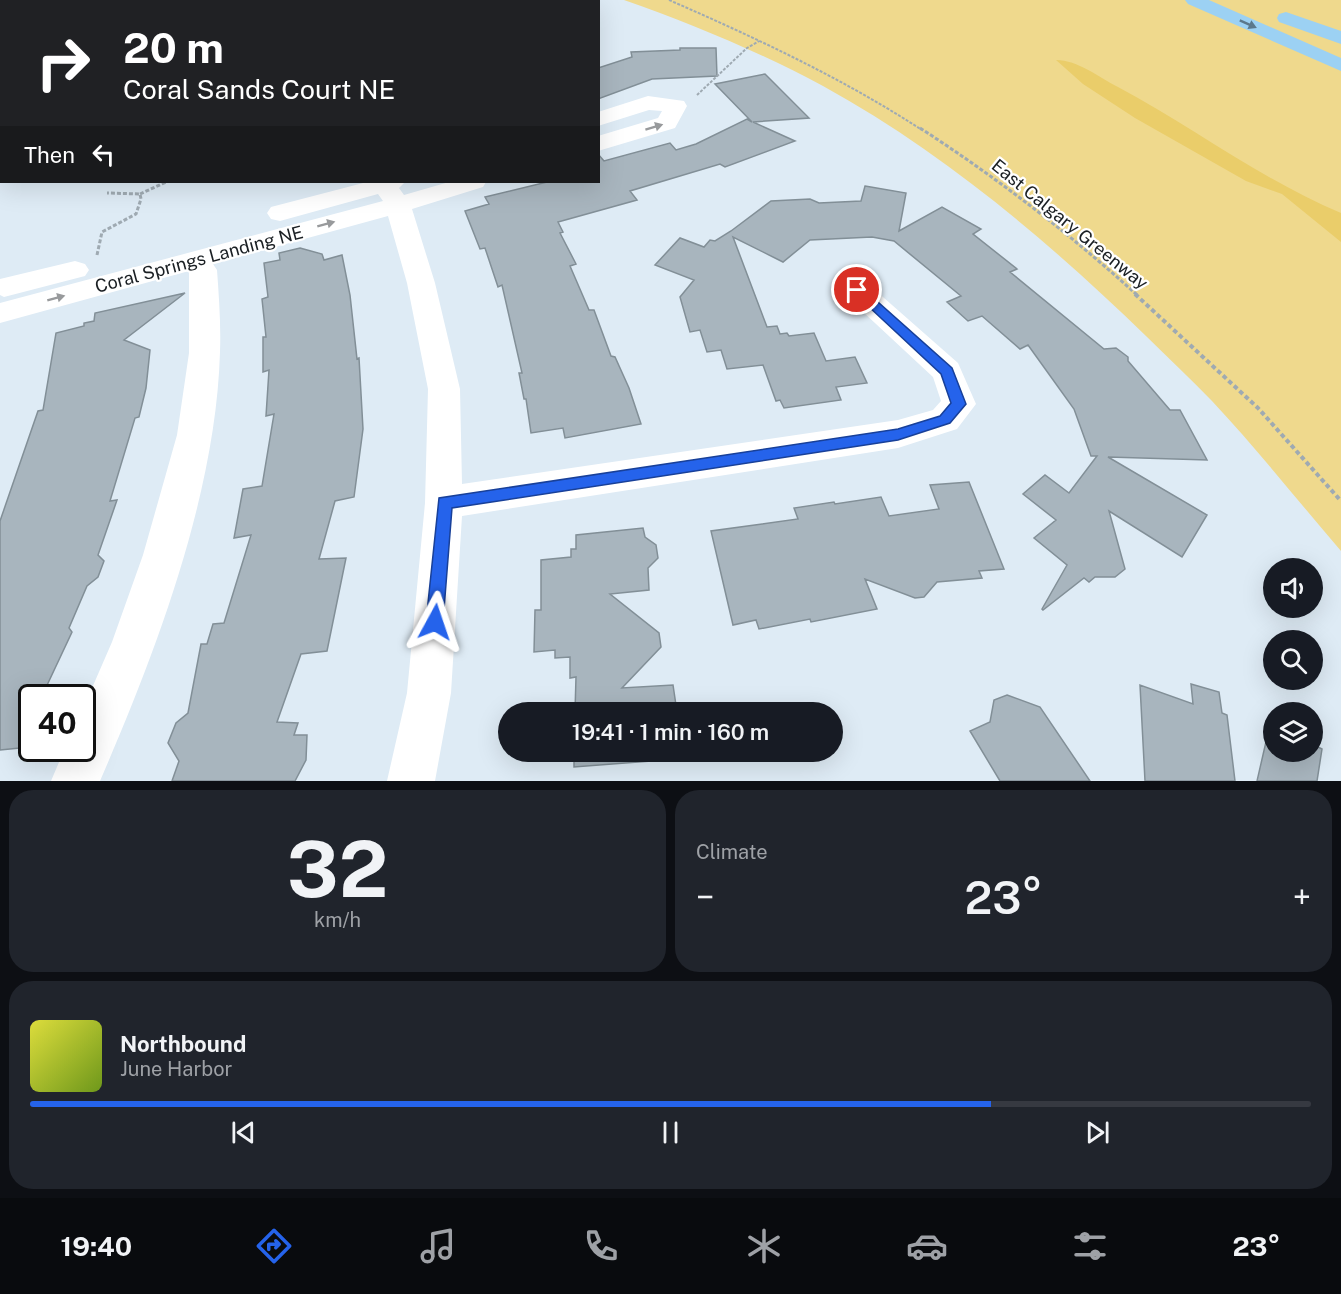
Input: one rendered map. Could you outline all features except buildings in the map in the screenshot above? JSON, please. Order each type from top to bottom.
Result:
[{"type":"highway","points":[[1194,0],[1341,65]]},
{"type":"highway","points":[[1264,9],[1341,38]]},
{"type":"street","points":[[600,118],[648,103],[676,106],[667,123],[600,143]]},
{"type":"street","name":"Coral Springs Landing NE","points":[[1,294],[389,188],[460,183]]},
{"type":"street","points":[[389,188],[422,283],[444,389],[444,503],[429,693],[411,781]]},
{"type":"street","points":[[75,781],[132,646],[164,555],[196,436],[207,339],[203,270]]},
{"type":"street","points":[[444,503],[898,434],[945,420],[959,404],[947,371],[857,290]]},
{"type":"path","name":"East Calgary Greenway","points":[[669,0],[760,40],[884,105],[974,163],[1039,212],[1108,269],[1258,408],[1341,501]]},
{"type":"path","points":[[697,95],[747,48],[760,40]]},
{"type":"path","points":[[107,193],[140,194],[164,183]]},
{"type":"path","points":[[97,256],[102,232],[135,214],[141,199],[140,194]]},
{"type":"shaded area","points":[[624,0],[1341,0],[1341,551],[1204,393],[1071,266],[993,200],[910,140],[823,86],[725,39]]},
{"type":"shaded area","points":[[1056,60],[1072,63],[1088,70],[1283,185],[1341,213],[1341,242],[1282,194],[1246,181],[1135,118],[1083,84]]},
{"type":"route","points":[[435,622],[444,503],[898,434],[945,420],[959,404],[947,371],[857,290]]}]
